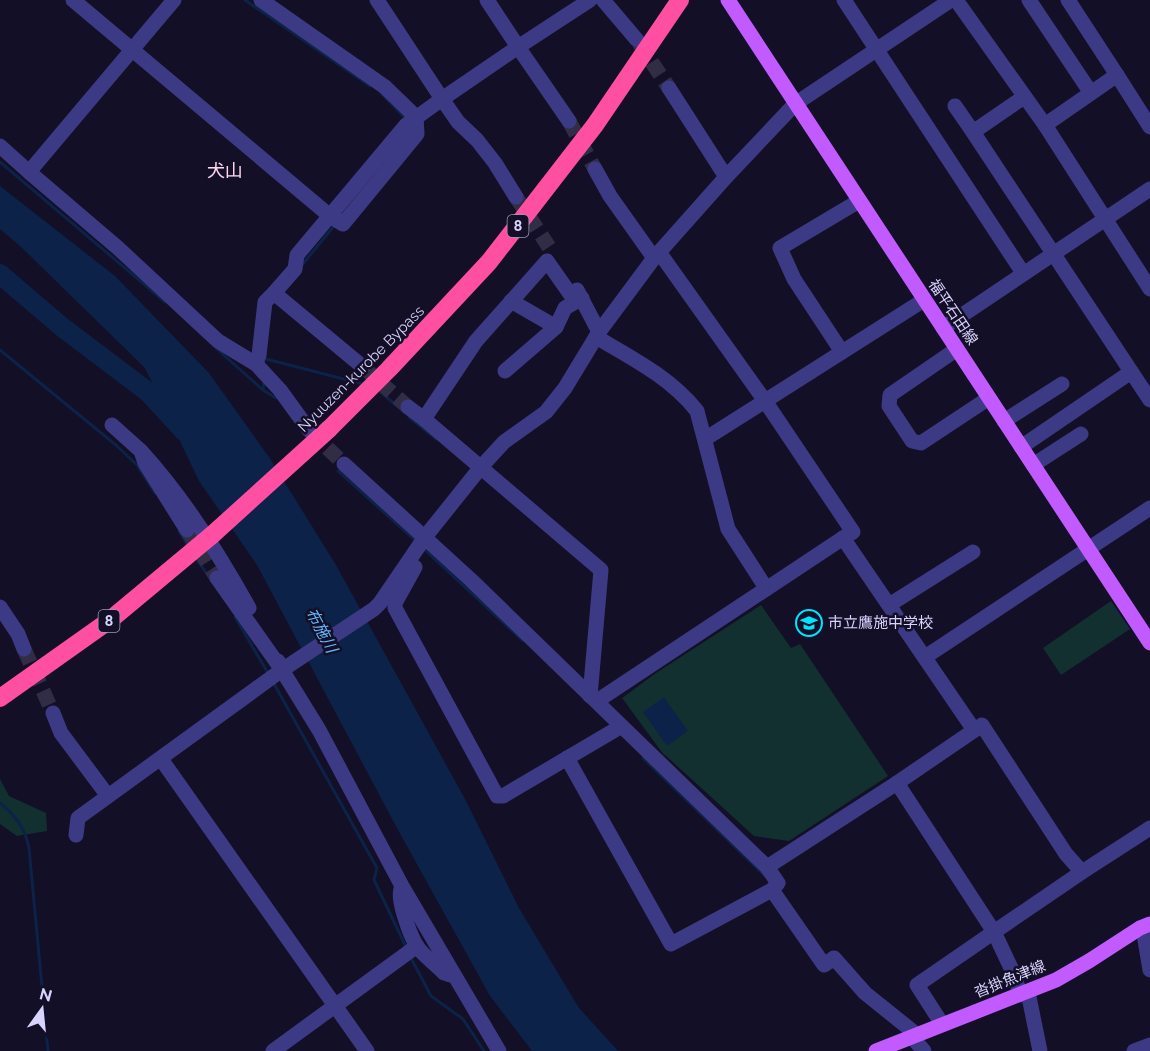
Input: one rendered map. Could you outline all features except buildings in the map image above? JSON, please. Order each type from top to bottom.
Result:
[{"type":"highway","name":"Nyuuzen-kurobe Bypass","points":[[0,698],[110,620],[210,537],[329,429],[389,369],[489,262],[588,134],[680,0]]},
{"type":"main road","name":"福平石田線","points":[[734,2],[795,104],[1150,643]]},
{"type":"main road","name":"沓掛魚津線","points":[[876,1051],[1056,980],[1145,926]]},
{"type":"street","points":[[73,0],[330,216]]},
{"type":"street","points":[[29,172],[174,0]]},
{"type":"street","points":[[261,0],[385,87],[416,117]]},
{"type":"street","points":[[377,0],[458,122],[477,140],[495,163],[516,197]]},
{"type":"street","points":[[487,0],[569,121]]},
{"type":"street","points":[[256,364],[259,356],[265,302],[295,269],[297,255],[406,125],[590,0]]},
{"type":"street","points":[[603,0],[637,40]]},
{"type":"street","points":[[844,0],[1023,273]]},
{"type":"street","points":[[76,835],[78,818],[286,667],[374,609],[425,537],[481,467],[504,442],[546,412],[566,388],[598,335],[656,255],[795,104],[951,0]]},
{"type":"street","points":[[956,0],[1045,125],[1150,289]]},
{"type":"street","points":[[1029,0],[1091,93]]},
{"type":"street","points":[[1068,0],[1150,127]]},
{"type":"street","points":[[1045,125],[1117,75]]},
{"type":"street","points":[[669,88],[726,177]]},
{"type":"street","points":[[973,132],[1024,97]]},
{"type":"street","points":[[955,106],[1150,400]]},
{"type":"street","points":[[0,146],[118,248],[218,341],[256,364],[280,390],[309,430]]},
{"type":"street","points":[[593,699],[853,532],[765,401],[610,196],[595,169]]},
{"type":"street","points":[[943,328],[1150,189]]},
{"type":"street","points":[[842,352],[795,279],[780,248],[860,201]]},
{"type":"street","points":[[549,247],[598,335],[651,370],[690,402],[697,411],[728,529],[766,588]]},
{"type":"street","points":[[424,419],[461,361],[547,261],[579,300]]},
{"type":"street","points":[[274,293],[363,367]]},
{"type":"street","points":[[505,371],[522,359],[556,327],[566,308],[579,300]]},
{"type":"street","points":[[705,439],[924,300]]},
{"type":"street","points":[[511,301],[556,327]]},
{"type":"street","points":[[957,349],[890,395],[889,406],[912,441],[921,443],[989,398]]},
{"type":"street","points":[[1021,447],[1131,372]]},
{"type":"street","points":[[1004,421],[1062,384]]},
{"type":"street","points":[[408,407],[602,570],[593,699]]},
{"type":"street","points":[[112,425],[141,451],[210,537],[286,667],[402,886],[499,1051]]},
{"type":"street","points":[[1033,465],[1081,434]]},
{"type":"street","points":[[141,451],[145,463],[187,530]]},
{"type":"street","points":[[344,464],[425,537],[593,699],[766,867],[778,883],[772,890],[671,944],[567,758]]},
{"type":"street","points":[[925,657],[1150,508]]},
{"type":"street","points":[[843,538],[974,730]]},
{"type":"street","points":[[889,604],[973,552]]},
{"type":"street","points":[[414,553],[420,558],[395,603],[395,608],[497,796],[503,796],[620,727]]},
{"type":"street","points":[[218,578],[286,667]]},
{"type":"street","points":[[0,607],[18,634],[24,649]]},
{"type":"street","points":[[52,712],[61,733],[108,796]]},
{"type":"street","points":[[766,867],[982,725],[1066,854],[1082,872]]},
{"type":"street","points":[[161,759],[367,1051]]},
{"type":"street","points":[[897,783],[994,932],[1024,993],[1040,1051]]},
{"type":"street","points":[[942,1024],[917,985],[1150,828]]},
{"type":"street","points":[[402,886],[399,894],[404,914],[417,946],[444,972],[456,978]]},
{"type":"street","points":[[772,890],[825,965],[834,958],[865,993],[913,1035],[924,1051]]},
{"type":"street","points":[[1145,926],[1144,934],[1150,970]]},
{"type":"street","points":[[273,1051],[417,946]]},
{"type":"green space","points":[[1111,601],[1130,629],[1061,675],[1043,648]]},
{"type":"green space","points":[[761,605],[791,648],[800,644],[888,776],[789,841],[754,836],[664,755],[622,698],[656,673]]},
{"type":"green space","points":[[0,779],[9,796],[46,813],[47,831],[17,836],[0,824]]},
{"type":"water","points":[[0,186],[115,276],[209,373],[269,457],[336,565],[465,799],[519,908],[579,1008],[618,1051],[532,1051],[490,996],[398,830],[257,565],[199,481],[145,368],[0,229]]},
{"type":"water","points":[[664,697],[688,731],[667,746],[643,712]]},
{"type":"waterway","points":[[245,0],[370,86]]},
{"type":"waterway","points":[[381,93],[405,118]]},
{"type":"waterway","points":[[0,162],[165,302]]},
{"type":"waterway","points":[[302,265],[334,226]]},
{"type":"waterway","name":"布施川","points":[[0,274],[62,327],[148,392],[185,432]]},
{"type":"waterway","points":[[217,349],[263,390],[276,398]]},
{"type":"waterway","points":[[0,350],[117,446],[137,465],[155,493]]},
{"type":"waterway","points":[[266,359],[363,384]]},
{"type":"waterway","points":[[263,390],[264,380]]},
{"type":"waterway","points":[[377,389],[404,412]]},
{"type":"waterway","points":[[409,417],[436,439]]},
{"type":"waterway","points":[[338,471],[417,542]]},
{"type":"waterway","points":[[179,531],[188,546]]},
{"type":"waterway","points":[[424,549],[522,640]]},
{"type":"waterway","points":[[195,557],[212,581]]},
{"type":"waterway","points":[[235,617],[268,673]]},
{"type":"waterway","points":[[273,682],[377,868],[374,880],[407,949]]},
{"type":"waterway","points":[[643,758],[765,876]]},
{"type":"waterway","points":[[0,803],[19,823],[29,848],[48,1051]]},
{"type":"waterway","points":[[411,958],[431,996],[463,1019],[484,1051]]},
{"type":"tunnel","points":[[639,43],[669,88]]},
{"type":"tunnel","points":[[569,121],[595,169]]},
{"type":"tunnel","points":[[516,197],[549,247]]},
{"type":"tunnel","points":[[363,367],[408,407]]},
{"type":"tunnel","points":[[311,432],[344,464]]},
{"type":"tunnel","points":[[187,530],[217,578]]},
{"type":"tunnel","points":[[24,649],[53,713]]},
{"type":"place","name":"市立鷹施中学校","points":[[809,623]]},
{"type":"district","name":"犬山","points":[[225,171]]}]
